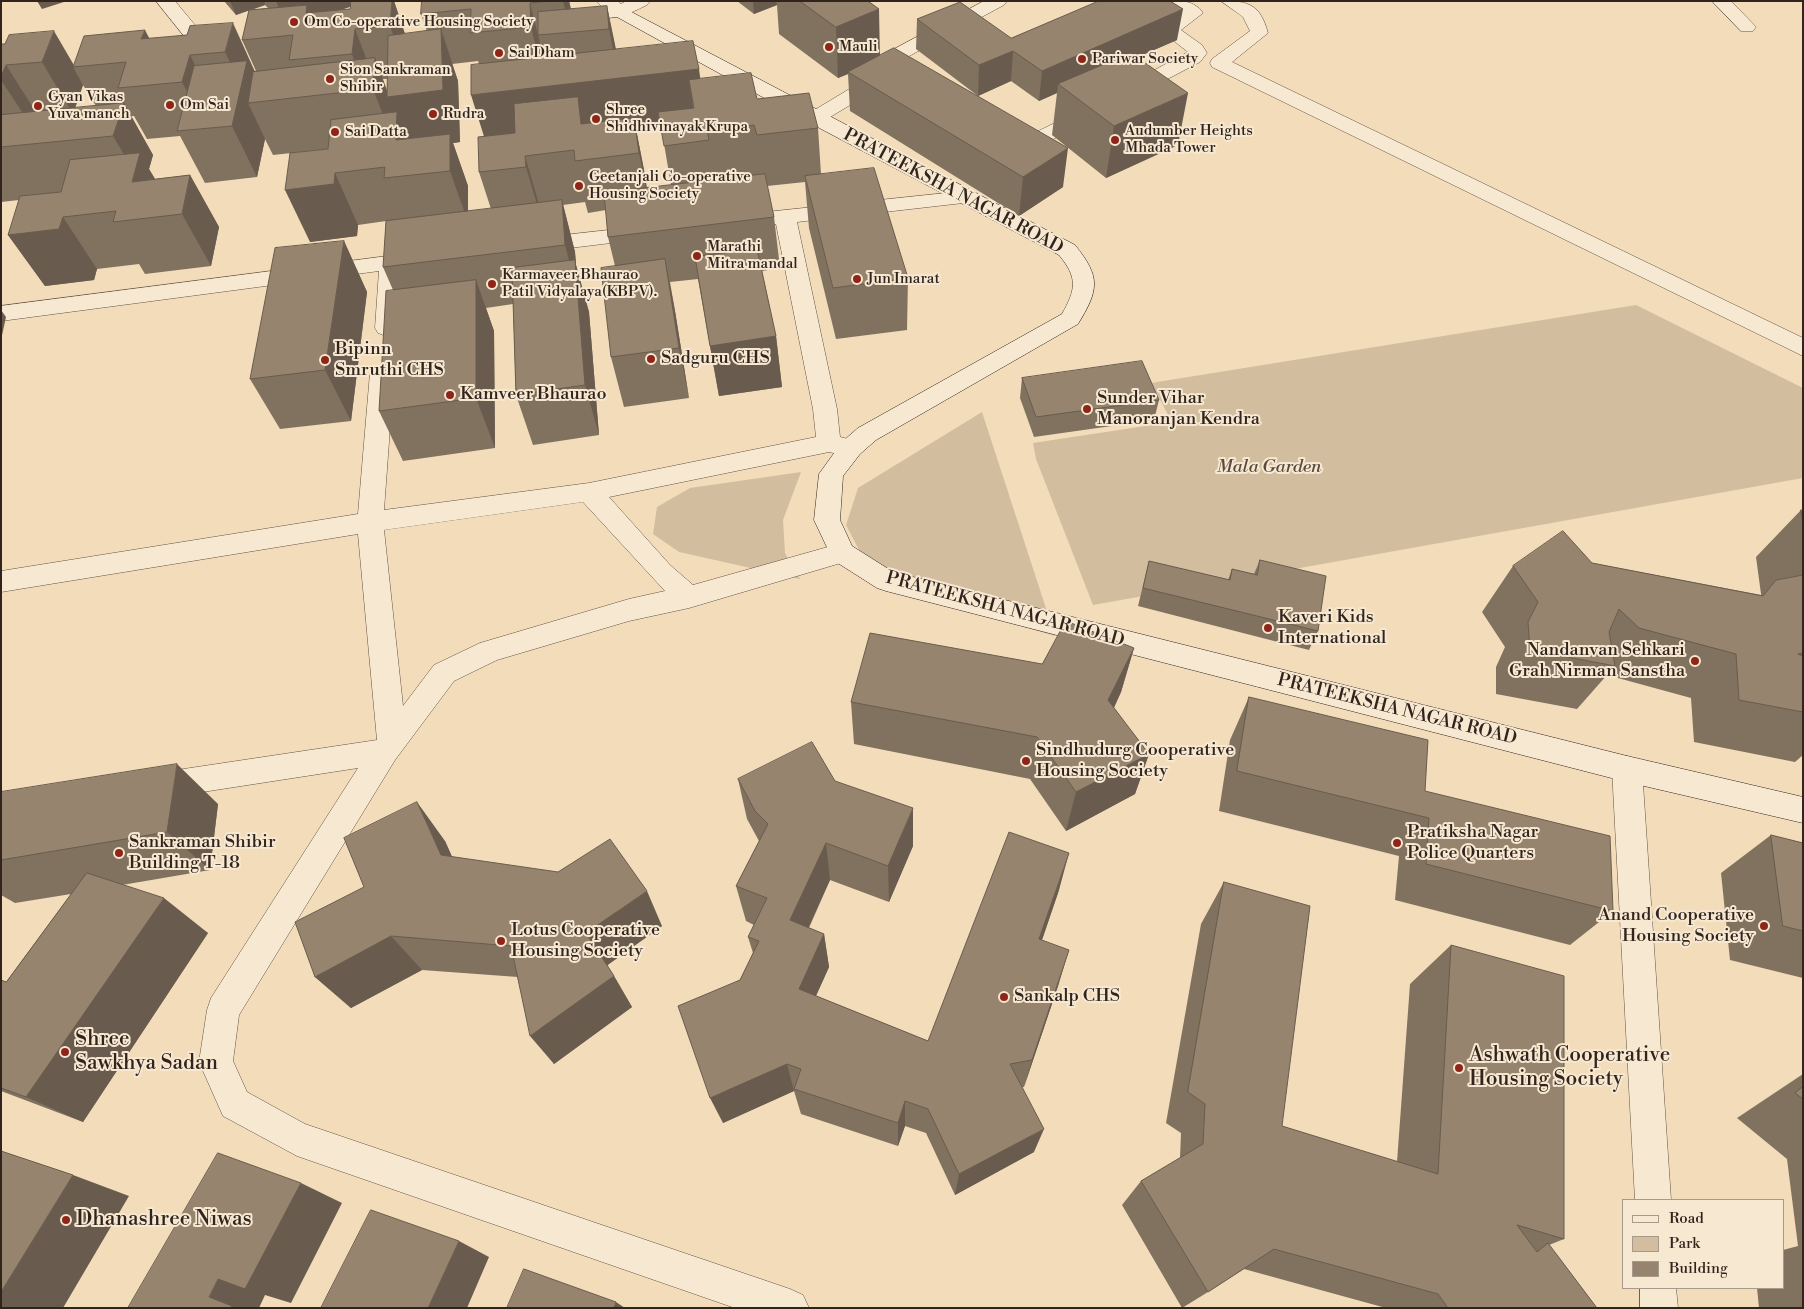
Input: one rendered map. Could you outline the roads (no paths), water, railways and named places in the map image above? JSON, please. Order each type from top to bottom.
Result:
[{"type":"street","points":[[165,1],[223,58],[184,63]]},
{"type":"street","points":[[550,20],[641,1]]},
{"type":"street","points":[[918,88],[893,72],[888,64],[890,60],[998,1]]},
{"type":"street","points":[[991,130],[1008,140],[1021,142],[1035,140],[1193,58],[1198,53],[1196,49],[1169,30],[1194,12],[1177,1]]},
{"type":"street","points":[[1230,1],[1246,8],[1256,18],[1259,33],[1219,63],[1803,348]]},
{"type":"street","points":[[1721,1],[1747,27]]},
{"type":"street","name":"PRATEEKSHA NAGAR ROAD","points":[[613,6],[814,118],[1067,250],[1082,268],[1085,293],[1070,318],[867,434],[840,445],[831,474],[827,520],[842,553],[886,581],[1627,768],[1803,810]]},
{"type":"street","points":[[952,25],[968,36]]},
{"type":"street","points":[[814,118],[893,72]]},
{"type":"street","points":[[716,225],[965,197]]},
{"type":"street","points":[[1,582],[370,522],[589,492],[840,445],[825,409],[785,217]]},
{"type":"street","points":[[519,248],[667,230]]},
{"type":"street","points":[[1,314],[440,256]]},
{"type":"street","points":[[389,746],[370,522],[391,262]]},
{"type":"street","points":[[589,492],[661,572],[689,597]]},
{"type":"street","points":[[790,1308],[297,1140],[235,1104],[216,1062],[223,1010],[389,746],[444,673],[490,651],[524,639],[629,610],[689,597],[842,553]]},
{"type":"street","points":[[129,790],[389,746]]},
{"type":"street","points":[[1627,768],[1653,1199]]},
{"type":"street","points":[[1658,1289],[1659,1308]]},
{"type":"place","name":"Om Co-operative Housing Society","points":[[294,22]]},
{"type":"place","name":"Mauli","points":[[829,47]]},
{"type":"place","name":"Sai Dham","points":[[499,53]]},
{"type":"place","name":"Pariwar Society","points":[[1082,59]]},
{"type":"place","name":"Sion Sankraman Shibir","points":[[330,79]]},
{"type":"place","name":"Om Sai","points":[[170,105]]},
{"type":"place","name":"Gyan Vikas Yuva manch","points":[[38,106]]},
{"type":"place","name":"Rudra","points":[[433,114]]},
{"type":"place","name":"Shree Shidhivinayak Krupa","points":[[596,119]]},
{"type":"place","name":"Sai Datta","points":[[335,132]]},
{"type":"place","name":"Audumber Heights Mhada Tower","points":[[1115,140]]},
{"type":"place","name":"Geetanjali Co-operative Housing Society","points":[[579,186]]},
{"type":"place","name":"Marathi Mitra mandal","points":[[697,256]]},
{"type":"place","name":"Jun Imarat","points":[[857,279]]},
{"type":"place","name":"Karmaveer Bhaurao Patil Vidyalaya(KBPV).","points":[[492,284]]},
{"type":"place","name":"Sadguru CHS","points":[[651,359]]},
{"type":"place","name":"Bipinn Smruthi CHS","points":[[325,360]]},
{"type":"place","name":"Kamveer Bhaurao","points":[[450,395]]},
{"type":"place","name":"Sunder Vihar Manoranjan Kendra","points":[[1087,409]]},
{"type":"place","name":"Kaveri Kids International","points":[[1268,628]]},
{"type":"place","name":"Nandanvan Sehkari Grah Nirman Sanstha","points":[[1695,661]]},
{"type":"place","name":"Sindhudurg Cooperative Housing Society","points":[[1026,761]]},
{"type":"place","name":"Pratiksha Nagar Police Quarters","points":[[1397,843]]},
{"type":"place","name":"Sankraman Shibir Building T-18","points":[[119,853]]},
{"type":"place","name":"Anand Cooperative Housing Society","points":[[1764,926]]},
{"type":"place","name":"Lotus Cooperative Housing Society","points":[[501,941]]},
{"type":"place","name":"Sankalp CHS","points":[[1004,997]]},
{"type":"place","name":"Shree Sawkhya Sadan","points":[[65,1052]]},
{"type":"place","name":"Ashwath Cooperative Housing Society","points":[[1459,1068]]},
{"type":"place","name":"Dhanashree Niwas","points":[[66,1220]]},
{"type":"park label","name":"Mala Garden","points":[[1269,468]]}]
